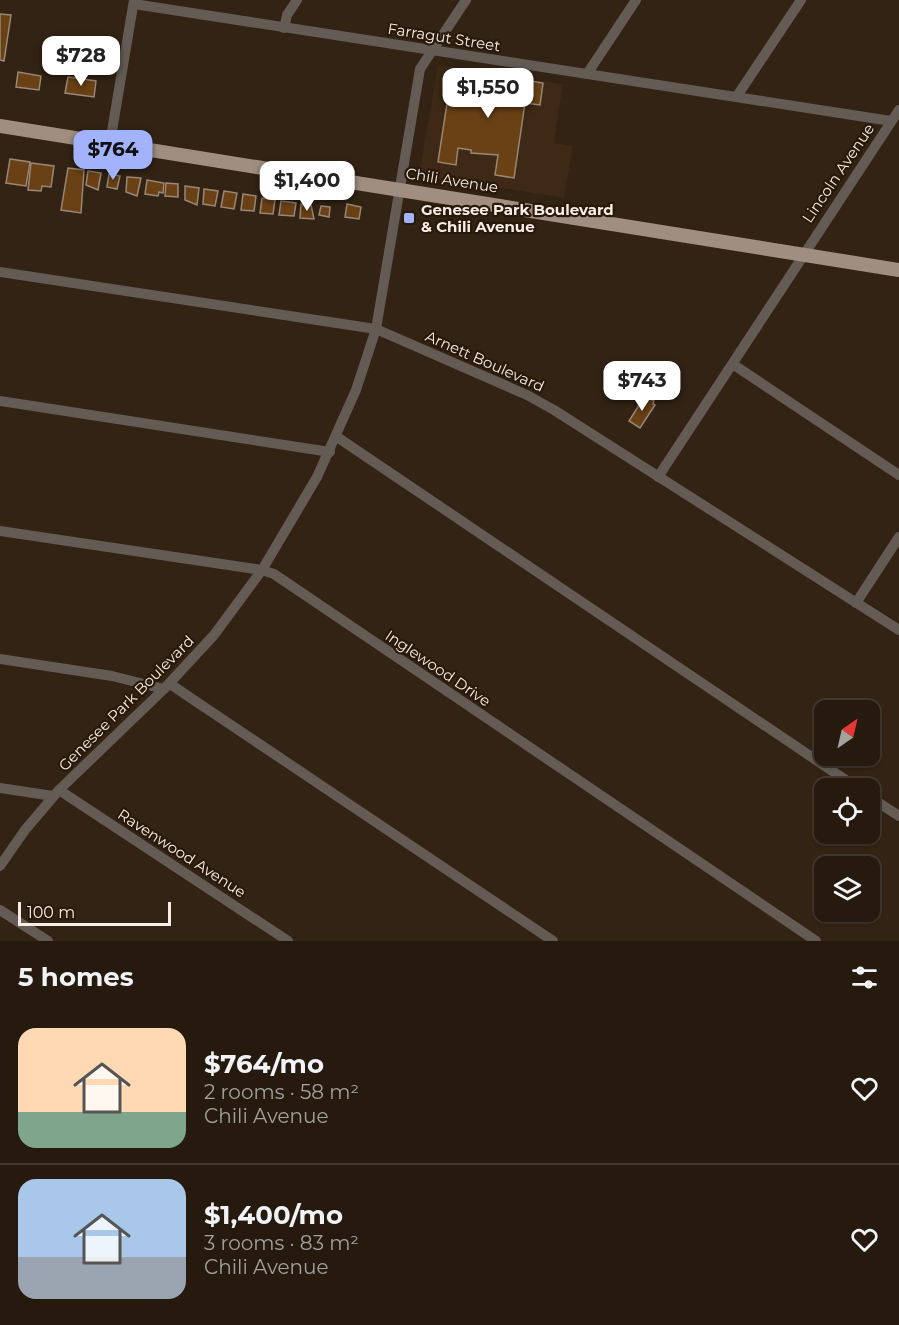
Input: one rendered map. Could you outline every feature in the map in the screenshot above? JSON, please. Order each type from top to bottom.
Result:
[{"type":"main road","name":"Chili Avenue","points":[[0,126],[899,270]]},
{"type":"street","points":[[284,28],[287,15],[297,0]]},
{"type":"street","name":"Genesee Park Boulevard","points":[[0,866],[25,830],[56,793],[167,687],[214,635],[262,570],[303,503],[337,437],[356,390],[376,329],[402,189],[420,69],[466,0]]},
{"type":"street","points":[[586,74],[636,0]]},
{"type":"street","points":[[737,96],[801,0]]},
{"type":"street","points":[[110,143],[134,2]]},
{"type":"street","name":"Farragut Street","points":[[134,2],[284,28],[891,121]]},
{"type":"street","name":"Lincoln Avenue","points":[[658,477],[734,365],[802,254],[899,110]]},
{"type":"street","name":"Arnett Boulevard","points":[[0,272],[376,329],[526,395],[899,630]]},
{"type":"street","points":[[734,365],[899,475]]},
{"type":"street","points":[[0,401],[330,452]]},
{"type":"street","points":[[337,437],[843,778]]},
{"type":"street","name":"Inglewood Drive","points":[[0,531],[262,570],[274,574],[816,941]]},
{"type":"street","points":[[856,603],[899,537]]},
{"type":"street","points":[[0,659],[167,687],[553,941]]},
{"type":"street","name":"Ravenwood Avenue","points":[[0,788],[56,793],[288,941]]},
{"type":"street","points":[[880,803],[899,816]]},
{"type":"street","points":[[0,910],[48,941]]},
{"type":"shaded area","points":[[438,65],[563,84],[554,143],[573,146],[564,198],[419,175]]},
{"type":"building","points":[[0,14],[11,15],[4,61],[0,60]]},
{"type":"building","points":[[465,70],[543,83],[540,105],[525,103],[514,178],[495,175],[498,155],[471,153],[471,150],[458,148],[456,165],[438,162],[448,97],[456,98],[457,93],[461,94]]},
{"type":"building","points":[[18,72],[41,76],[39,90],[16,87]]},
{"type":"building","points":[[68,77],[96,81],[94,97],[65,93]]},
{"type":"building","points":[[10,159],[30,162],[26,186],[6,183]]},
{"type":"building","points":[[31,163],[54,166],[51,187],[42,186],[41,191],[28,190]]},
{"type":"building","points":[[68,168],[84,170],[81,213],[61,210]]},
{"type":"building","points":[[88,171],[101,173],[98,190],[86,185]]},
{"type":"building","points":[[109,174],[120,176],[117,189],[107,187]]},
{"type":"building","points":[[127,177],[141,178],[137,196],[126,192]]},
{"type":"building","points":[[147,180],[164,183],[163,193],[159,192],[158,196],[145,194]]},
{"type":"building","points":[[166,183],[178,184],[178,197],[165,196]]},
{"type":"building","points":[[185,186],[199,188],[197,205],[185,200]]},
{"type":"building","points":[[204,189],[218,191],[215,206],[203,204]]},
{"type":"building","points":[[224,191],[237,193],[234,209],[221,207]]},
{"type":"building","points":[[243,194],[256,196],[254,211],[241,210]]},
{"type":"building","points":[[262,198],[275,200],[273,214],[260,213]]},
{"type":"building","points":[[281,201],[296,203],[294,216],[279,215]]},
{"type":"building","points":[[301,204],[311,205],[314,219],[300,218]]},
{"type":"building","points":[[347,204],[361,207],[359,219],[345,217]]},
{"type":"building","points":[[321,206],[330,207],[329,217],[319,215]]},
{"type":"building","points":[[644,397],[654,401],[655,405],[640,428],[629,421]]},
{"type":"place","name":"Genesee Park Boulevard & Chili Avenue","points":[[409,218]]}]
